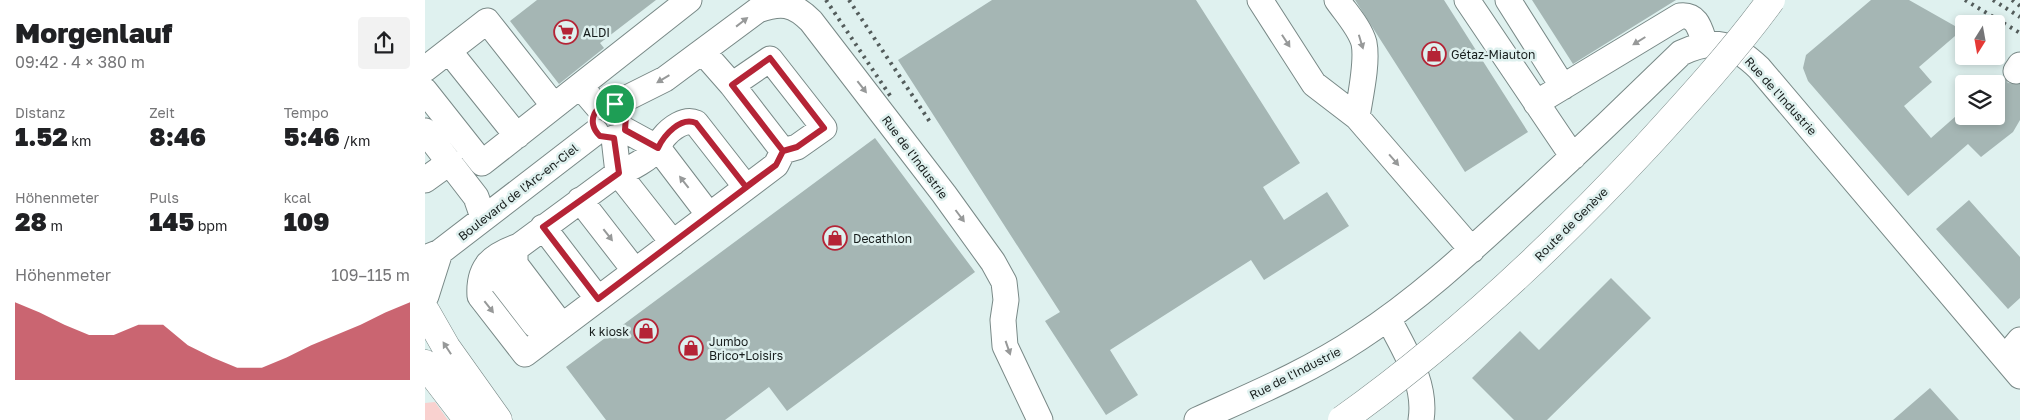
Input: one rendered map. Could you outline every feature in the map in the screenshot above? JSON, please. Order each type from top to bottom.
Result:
[{"type":"main road","name":"Route de Genève","points":[[1342,420],[1437,346],[1519,275],[1603,193],[1697,92],[1771,0]]},
{"type":"main road","name":"Boulevard de l'Arc-en-Ciel","points":[[426,304],[446,347],[498,420]]},
{"type":"main road","points":[[425,364],[468,420]]},
{"type":"street","points":[[425,91],[482,163],[689,0]]},
{"type":"street","points":[[1260,0],[1314,84],[1357,117],[1472,250]]},
{"type":"street","points":[[1337,0],[1354,23],[1364,43],[1365,58],[1357,117]]},
{"type":"street","points":[[1508,0],[1563,87]]},
{"type":"street","points":[[1476,3],[1536,103],[1573,157]]},
{"type":"street","name":"Rue de l'Industrie","points":[[703,52],[758,10],[769,6],[776,4],[793,7],[811,21],[944,194],[993,262],[1004,282],[1006,300],[1003,320],[1005,346],[1041,420]]},
{"type":"street","points":[[1536,103],[1680,16],[1692,16],[1696,20],[1705,44]]},
{"type":"street","points":[[425,69],[487,21],[555,106]]},
{"type":"street","name":"Rue de l'Industrie","points":[[1197,420],[1302,371],[1358,339],[1388,318],[1423,292],[1472,250],[1573,157],[1681,53],[1698,45],[1714,42],[1746,55],[1759,68],[2015,358]]},
{"type":"street","points":[[449,51],[517,136]]},
{"type":"street","points":[[709,215],[658,148],[612,134],[592,122],[593,117],[607,106],[665,79],[703,52],[732,85],[783,151]]},
{"type":"street","points":[[519,246],[504,251],[488,264],[481,278],[480,296],[525,354],[776,165],[783,151],[797,147],[824,128],[770,58],[732,85]]},
{"type":"street","points":[[580,86],[607,106]]},
{"type":"street","points":[[562,326],[515,264],[515,251],[543,227],[619,173],[629,170],[658,148],[663,138],[683,122],[690,120],[696,123],[746,187]]},
{"type":"street","points":[[425,132],[476,197],[483,217]]},
{"type":"street","points":[[612,134],[619,173],[673,243]]},
{"type":"street","name":"Boulevard de l'Arc-en-Ciel","points":[[426,304],[433,255],[483,217],[612,134]]},
{"type":"street","points":[[425,180],[449,162]]},
{"type":"street","points":[[580,200],[635,271]]},
{"type":"street","points":[[543,227],[598,299]]},
{"type":"street","points":[[488,264],[535,324]]},
{"type":"street","points":[[1388,318],[1418,379],[1422,394],[1421,420]]},
{"type":"shaded area","points":[[435,402],[448,420],[425,420],[425,403]]},
{"type":"building","name":"ALDI","points":[[537,0],[656,0],[600,43],[604,48],[559,84],[510,21]]},
{"type":"building","points":[[992,0],[1196,0],[1300,163],[1263,187],[1284,220],[1327,192],[1349,226],[1264,280],[1251,260],[1110,350],[1138,395],[1106,415],[1045,321],[1060,312],[898,60]]},
{"type":"building","name":"Gétaz-Miauton","points":[[1355,0],[1444,0],[1528,132],[1465,172]]},
{"type":"building","points":[[1532,0],[1676,0],[1573,64]]},
{"type":"building","points":[[1871,0],[1909,0],[1955,26],[1955,36],[1919,67],[1932,82],[1904,106],[1931,138],[1955,117],[1955,125],[2005,125],[2005,79],[2008,83],[2020,84],[2020,120],[2013,132],[1981,157],[1968,144],[1908,196],[1808,81],[1803,68],[1806,55]]},
{"type":"building","points":[[875,138],[975,272],[787,411],[769,387],[725,420],[606,420],[566,367]]},
{"type":"building","points":[[1969,200],[2020,257],[2020,298],[2008,309],[1936,229]]},
{"type":"building","points":[[1611,278],[1651,318],[1547,420],[1514,420],[1472,378],[1520,331],[1539,350]]},
{"type":"building","points":[[1930,388],[1959,420],[1893,420]]},
{"type":"railway","points":[[826,0],[891,97]]},
{"type":"railway","points":[[849,0],[930,122]]},
{"type":"railway","points":[[1965,0],[2020,33]]},
{"type":"railway","points":[[1993,0],[2020,17]]},
{"type":"railway","points":[[2012,0],[2020,6]]},
{"type":"place","name":"ALDI","points":[[566,32]]},
{"type":"place","name":"Gétaz-Miauton","points":[[1434,54]]},
{"type":"place","name":"Decathlon","points":[[835,238]]},
{"type":"place","name":"k kiosk","points":[[646,331]]},
{"type":"place","name":"Jumbo Brico+Loisirs","points":[[691,348]]},
{"type":"route","points":[[615,104],[598,107],[592,122],[593,128],[600,136],[609,139],[614,138],[619,173],[543,227],[598,299],[776,165],[783,151],[732,85],[770,58],[824,128],[797,147],[783,151],[776,165],[746,187],[696,123],[690,120],[683,122],[663,138],[658,148],[625,130],[627,125],[626,115],[615,104]]}]
